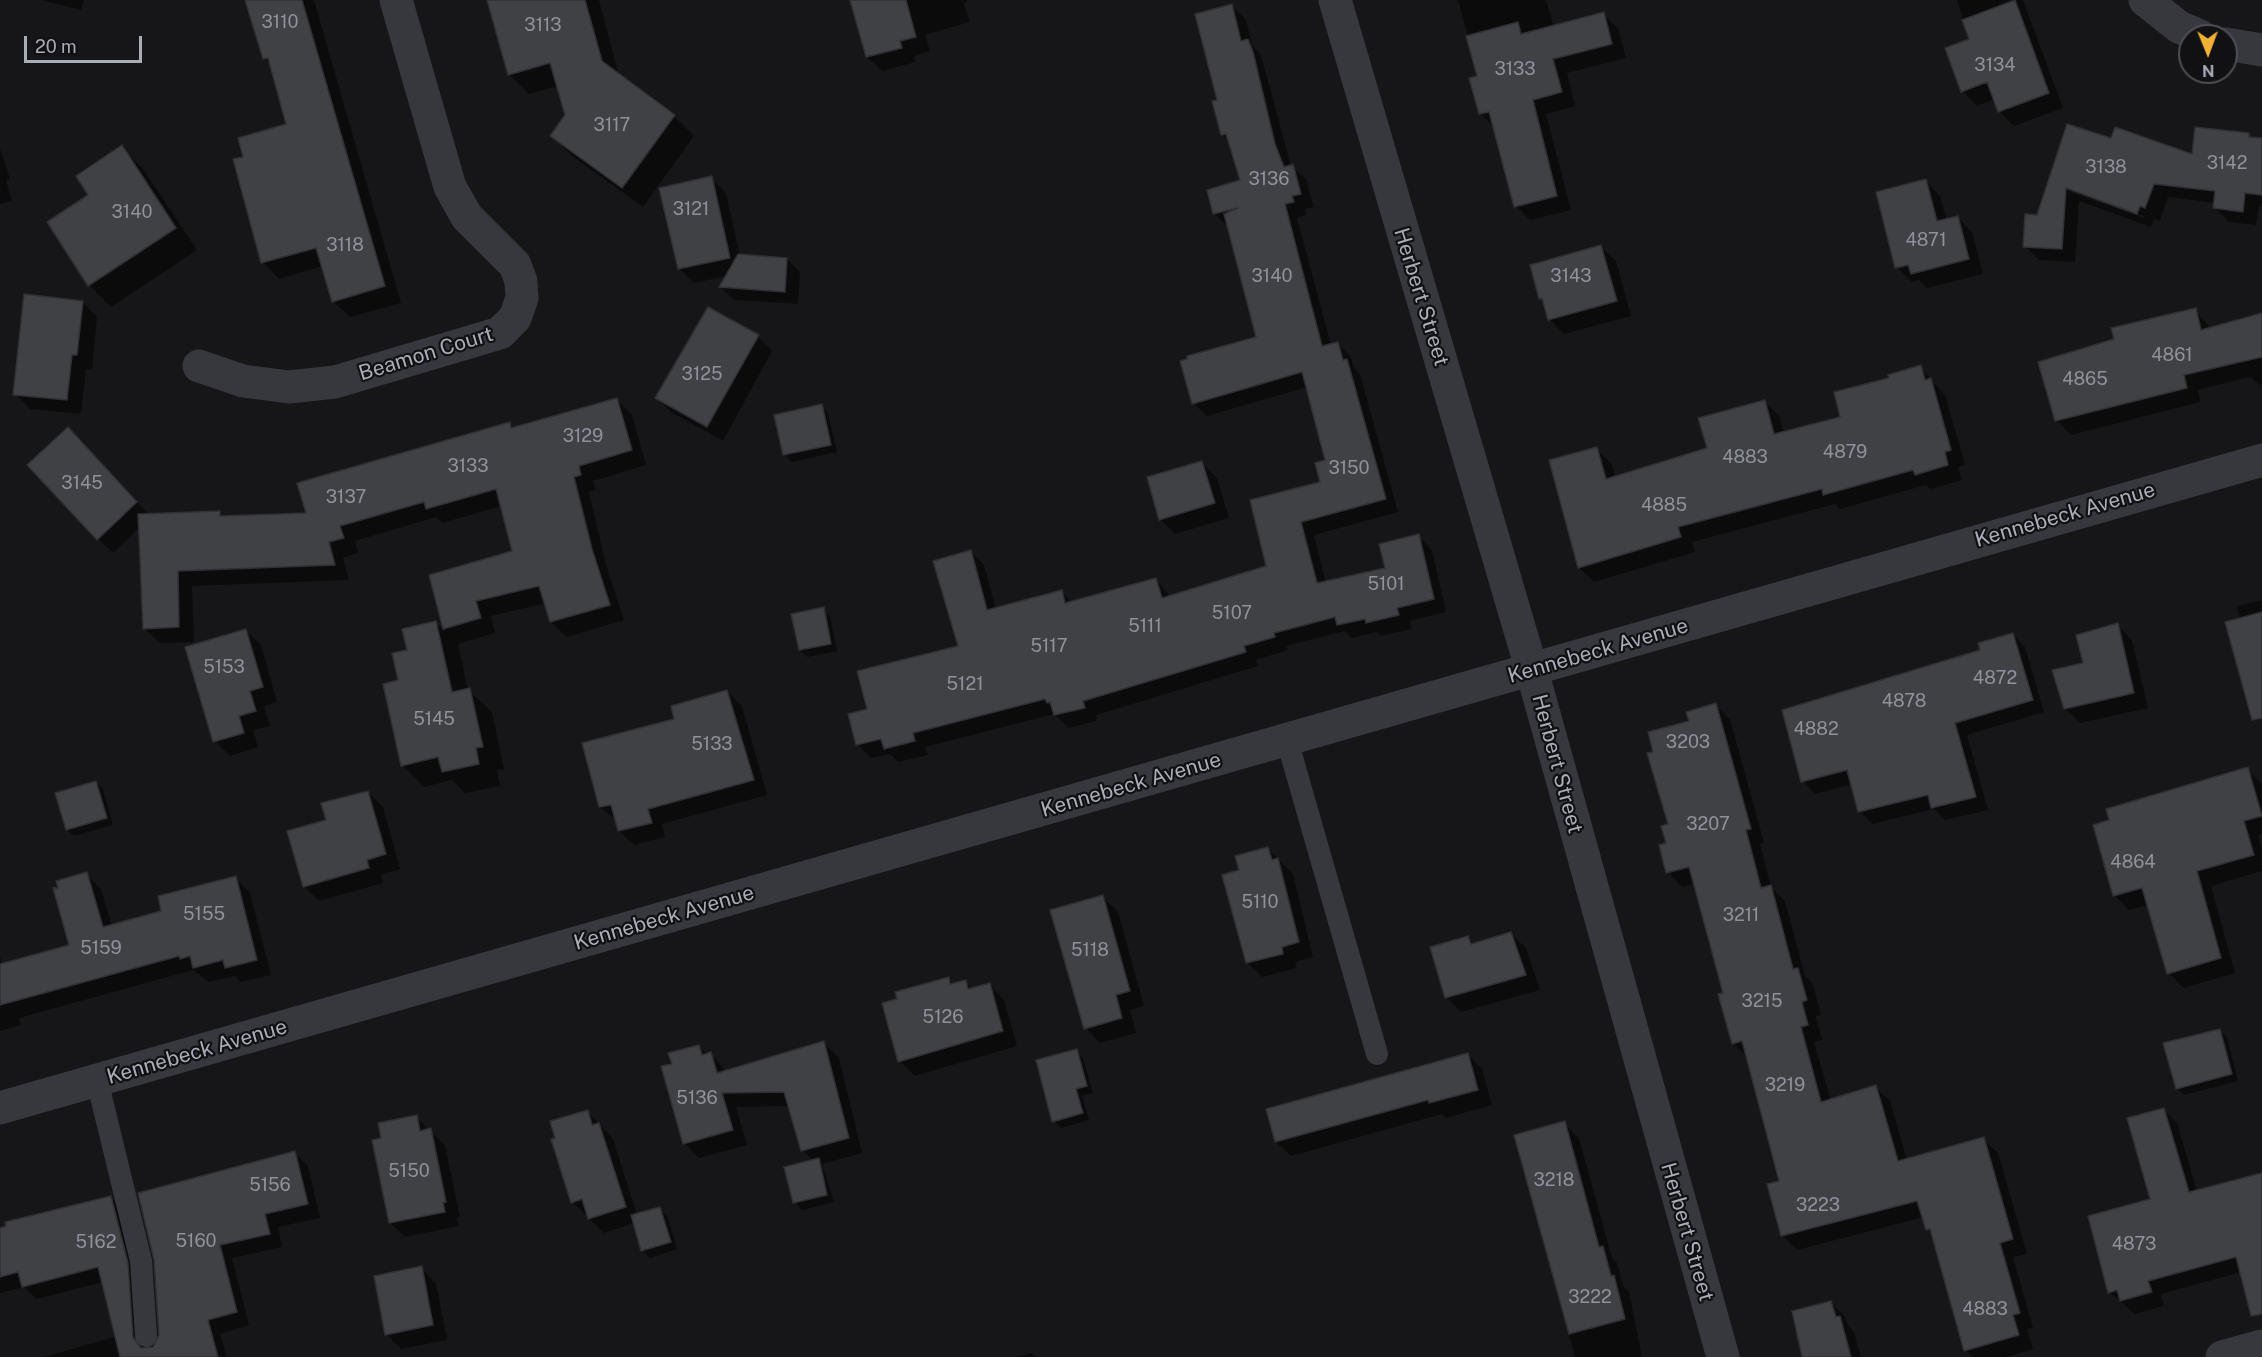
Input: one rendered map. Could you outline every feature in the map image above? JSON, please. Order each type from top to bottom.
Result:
[{"type":"street","name":"Beamon Court","points":[[199,366],[243,381],[289,387],[335,382],[500,333],[515,318],[522,298],[521,281],[515,265],[467,217],[450,187],[396,0]]},
{"type":"street","name":"Herbert Street","points":[[1335,0],[1532,671],[1723,1357]]},
{"type":"street","points":[[2145,0],[2178,26]]},
{"type":"street","points":[[2238,46],[2262,50]]},
{"type":"street","name":"Kennebeck Avenue","points":[[0,1108],[1532,671],[2045,520],[2262,460]]},
{"type":"street","points":[[2222,1357],[2262,1346]]},
{"type":"lane","points":[[1287,740],[1377,1054]]},
{"type":"lane","points":[[98,1080],[141,1261],[146,1336]]},
{"type":"building","points":[[245,0],[302,0],[385,286],[332,302],[316,248],[261,263],[233,159],[243,157],[238,138],[286,124],[268,58],[263,59]]},
{"type":"building","points":[[487,0],[585,0],[602,61],[675,115],[622,188],[550,136],[565,115],[550,63],[508,75]]},
{"type":"building","points":[[850,0],[906,0],[916,37],[900,41],[902,48],[866,57]]},
{"type":"building","points":[[2015,0],[2049,93],[1998,112],[1987,82],[1961,92],[1945,48],[1969,39],[1962,20]]},
{"type":"building","points":[[1232,4],[1241,41],[1248,39],[1253,52],[1275,144],[1284,167],[1293,164],[1301,194],[1292,196],[1294,202],[1285,204],[1322,346],[1338,342],[1343,360],[1347,359],[1386,499],[1301,522],[1317,583],[1385,568],[1379,544],[1419,534],[1434,599],[1397,608],[1399,615],[1366,623],[1365,619],[1337,625],[1335,617],[1274,633],[1275,637],[1244,646],[1246,652],[1083,701],[1085,708],[1054,715],[1050,702],[1047,703],[1045,699],[913,733],[915,741],[884,749],[881,739],[856,745],[848,714],[867,709],[857,671],[958,646],[933,561],[971,550],[987,610],[1062,590],[1065,603],[1156,578],[1162,598],[1266,566],[1250,500],[1320,482],[1315,463],[1325,460],[1302,372],[1192,404],[1180,361],[1187,359],[1187,356],[1256,337],[1224,214],[1238,208],[1213,214],[1207,190],[1240,180],[1226,134],[1221,135],[1212,101],[1217,100],[1195,14]]},
{"type":"building","points":[[1604,12],[1612,44],[1553,59],[1562,92],[1533,100],[1557,196],[1514,207],[1489,112],[1479,114],[1469,78],[1477,76],[1466,36],[1518,22],[1521,34]]},
{"type":"building","points":[[2067,124],[2111,138],[2115,127],[2192,154],[2195,127],[2249,133],[2249,137],[2262,138],[2262,195],[2245,193],[2243,212],[2213,208],[2215,191],[2154,184],[2145,208],[2140,206],[2137,214],[2066,188],[2062,249],[2023,247],[2025,214],[2037,215]]},
{"type":"building","points":[[122,145],[176,228],[88,286],[47,222],[88,195],[76,176]]},
{"type":"building","points":[[712,176],[730,258],[678,269],[659,188]]},
{"type":"building","points":[[1926,179],[1937,221],[1958,216],[1969,259],[1911,274],[1908,265],[1895,268],[1876,192]]},
{"type":"building","points":[[1601,245],[1617,301],[1548,320],[1542,298],[1539,299],[1530,265]]},
{"type":"building","points":[[738,254],[787,258],[785,292],[719,287]]},
{"type":"building","points":[[24,294],[83,301],[77,355],[72,355],[67,400],[13,395]]},
{"type":"building","points":[[708,307],[759,335],[707,427],[655,398]]},
{"type":"building","points":[[2196,308],[2201,330],[2262,313],[2262,357],[2184,375],[2187,388],[2055,421],[2038,362],[2114,339],[2111,328]]},
{"type":"building","points":[[1921,365],[1925,380],[1931,378],[1951,450],[1945,452],[1948,465],[1915,475],[1913,470],[1823,495],[1822,489],[1678,527],[1681,537],[1578,568],[1549,460],[1597,447],[1606,479],[1707,448],[1698,418],[1765,400],[1774,434],[1840,417],[1834,392],[1889,378],[1888,375]]},
{"type":"building","points":[[617,398],[632,450],[579,466],[581,475],[574,477],[592,549],[610,605],[550,622],[539,586],[476,601],[481,618],[443,629],[429,575],[512,551],[496,489],[426,509],[424,502],[340,526],[344,538],[329,542],[335,565],[178,571],[179,627],[143,629],[138,514],[220,511],[220,516],[306,513],[297,483],[510,422],[511,428]]},
{"type":"building","points":[[822,404],[831,445],[783,455],[774,415]]},
{"type":"building","points":[[68,427],[137,502],[97,540],[27,465]]},
{"type":"building","points":[[1202,461],[1215,503],[1159,520],[1147,477]]},
{"type":"building","points":[[824,607],[831,644],[799,650],[791,614]]},
{"type":"building","points":[[2262,612],[2262,718],[2252,720],[2225,622]]},
{"type":"building","points":[[436,621],[452,692],[470,688],[483,747],[476,748],[479,764],[442,772],[438,757],[401,766],[383,684],[398,680],[392,653],[407,650],[402,629]]},
{"type":"building","points":[[2118,623],[2134,693],[2064,709],[2052,670],[2083,663],[2076,635]]},
{"type":"building","points":[[246,629],[263,687],[250,691],[256,711],[239,716],[244,733],[213,742],[185,647]]},
{"type":"building","points":[[2013,633],[2033,700],[1955,723],[1976,797],[1931,808],[1928,795],[1858,812],[1847,770],[1801,782],[1782,710],[1980,650],[1978,643]]},
{"type":"building","points":[[727,690],[754,780],[648,809],[652,823],[618,831],[611,805],[599,807],[582,743],[674,719],[671,706]]},
{"type":"building","points":[[1716,703],[1751,829],[1746,830],[1761,888],[1771,885],[1793,969],[1798,968],[1807,1000],[1802,1002],[1808,1025],[1801,1027],[1821,1102],[1876,1085],[1898,1161],[1984,1137],[2013,1239],[2000,1243],[2020,1313],[2013,1315],[2019,1335],[1964,1351],[1930,1229],[1926,1230],[1917,1201],[1781,1236],[1767,1184],[1779,1181],[1742,1041],[1732,1044],[1718,994],[1723,993],[1689,867],[1666,873],[1659,845],[1666,843],[1661,826],[1668,824],[1647,753],[1653,752],[1648,732],[1689,721],[1686,712]]},
{"type":"building","points":[[2248,767],[2262,816],[2244,821],[2254,855],[2197,871],[2221,958],[2167,974],[2142,888],[2113,896],[2093,825],[2109,820],[2106,809]]},
{"type":"building","points":[[96,781],[107,818],[66,830],[55,793]]},
{"type":"building","points":[[368,791],[386,854],[367,860],[369,868],[303,887],[287,831],[326,820],[321,803]]},
{"type":"building","points":[[1268,847],[1272,860],[1278,858],[1299,942],[1282,947],[1283,954],[1246,963],[1222,875],[1239,870],[1235,856]]},
{"type":"building","points":[[87,872],[103,927],[161,911],[158,896],[236,876],[257,960],[225,968],[223,960],[193,968],[190,956],[180,959],[179,956],[0,1005],[0,964],[69,945],[53,888],[58,888],[56,881]]},
{"type":"building","points":[[1103,895],[1130,991],[1116,995],[1122,1018],[1084,1029],[1050,910]]},
{"type":"building","points":[[1511,932],[1526,975],[1445,998],[1430,947],[1468,936],[1471,944]]},
{"type":"building","points":[[949,977],[950,984],[966,980],[968,989],[990,983],[1003,1031],[898,1062],[882,1003],[897,999],[895,992]]},
{"type":"building","points":[[2220,1029],[2232,1074],[2176,1089],[2163,1043]]},
{"type":"building","points":[[824,1041],[849,1138],[801,1151],[784,1092],[722,1093],[733,1130],[683,1144],[661,1066],[672,1064],[668,1053],[699,1045],[702,1055],[711,1052],[717,1073]]},
{"type":"building","points":[[1077,1049],[1087,1086],[1076,1089],[1083,1113],[1052,1122],[1036,1060]]},
{"type":"building","points":[[1468,1053],[1478,1090],[1429,1103],[1428,1100],[1275,1142],[1266,1109]]},
{"type":"building","points":[[2164,1108],[2189,1192],[2262,1173],[2262,1314],[2251,1316],[2236,1257],[2148,1281],[2152,1292],[2120,1301],[2117,1290],[2108,1293],[2088,1216],[2150,1199],[2127,1118]]},
{"type":"building","points":[[588,1110],[592,1125],[599,1123],[626,1207],[588,1219],[582,1199],[571,1203],[551,1139],[555,1138],[550,1121]]},
{"type":"building","points":[[417,1115],[420,1131],[431,1128],[446,1202],[443,1203],[445,1212],[389,1223],[372,1140],[381,1138],[378,1123]]},
{"type":"building","points":[[1565,1121],[1599,1247],[1603,1246],[1611,1276],[1614,1275],[1625,1319],[1569,1334],[1514,1135]]},
{"type":"building","points":[[295,1151],[308,1204],[265,1214],[270,1234],[220,1245],[237,1312],[208,1320],[218,1357],[120,1357],[98,1267],[22,1287],[18,1272],[0,1277],[0,1228],[6,1226],[5,1222],[111,1196],[128,1263],[133,1337],[141,1348],[153,1347],[159,1335],[154,1260],[138,1193]]},
{"type":"building","points":[[819,1158],[827,1195],[793,1203],[784,1167]]},
{"type":"building","points":[[660,1207],[671,1242],[641,1251],[631,1215]]},
{"type":"building","points":[[422,1266],[433,1325],[385,1335],[374,1276]]},
{"type":"building","points":[[1831,1301],[1836,1317],[1840,1316],[1851,1357],[1802,1357],[1792,1311]]}]
